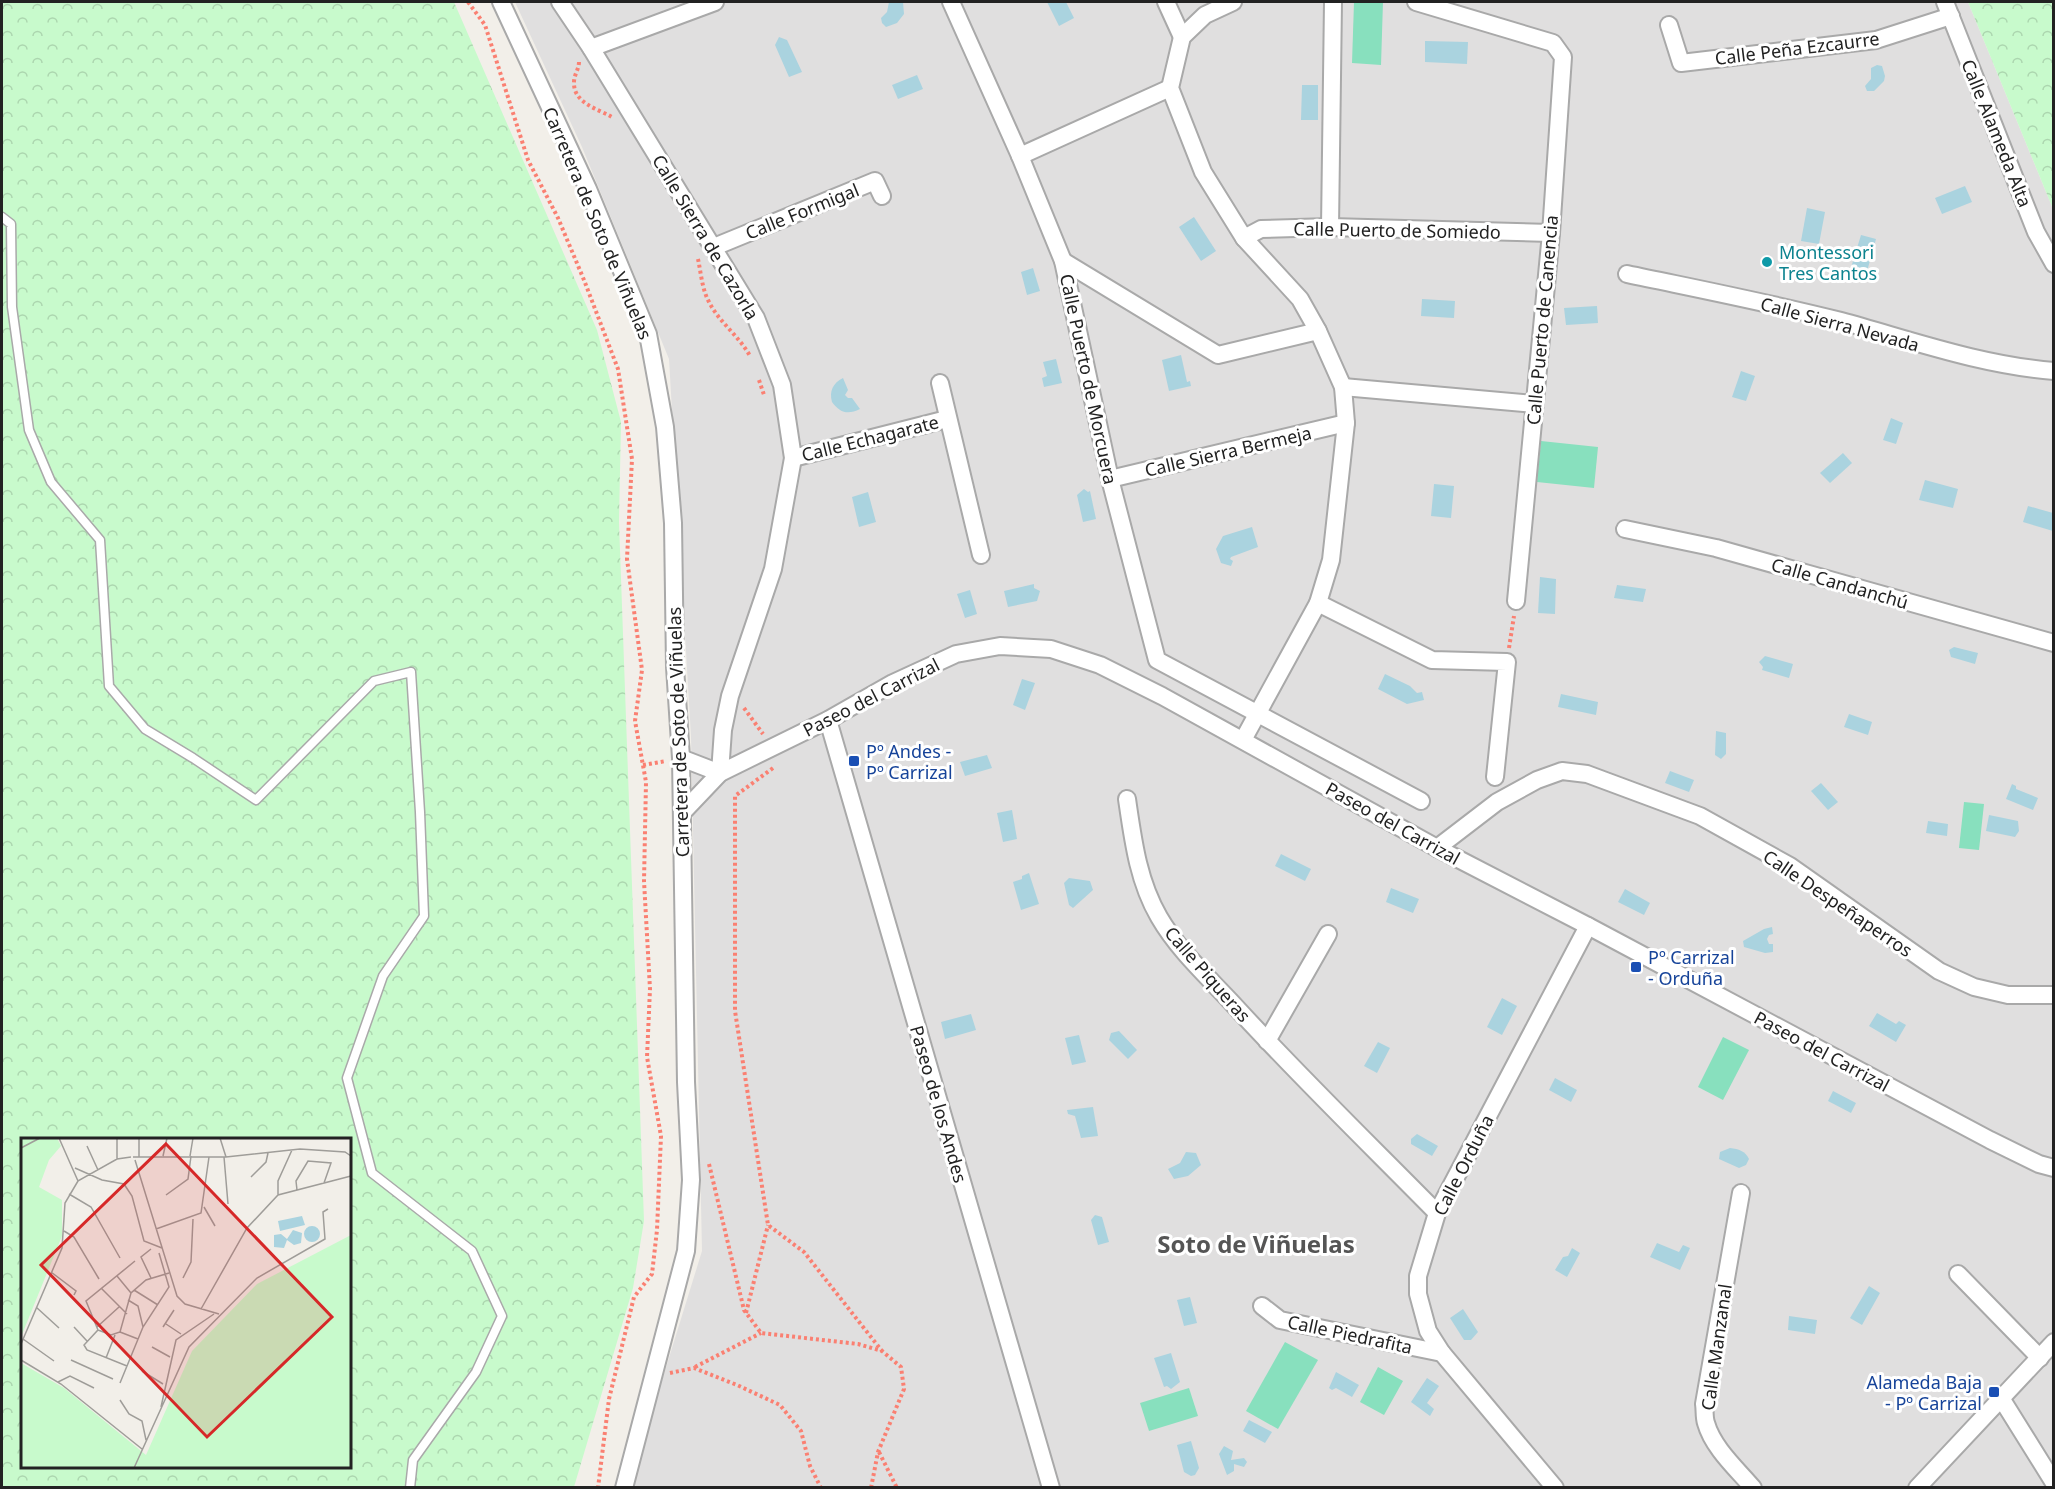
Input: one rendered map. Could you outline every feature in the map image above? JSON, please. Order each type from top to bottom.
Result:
[{"type":"street","name":"Carretera de Soto de Viñuelas","points":[[501,2],[588,189],[648,334],[665,426],[673,523],[675,667],[681,758],[690,1192],[686,1251],[624,1488]]},
{"type":"street","name":"Calle Sierra de Cazorla","points":[[560,2],[584,51],[714,247],[756,318],[782,385],[793,458],[773,569],[730,696],[723,730],[720,773]]},
{"type":"street","points":[[584,51],[714,2]]},
{"type":"street","name":"Calle Puerto de Morcuera","points":[[951,2],[1020,156],[1063,261],[1110,479],[1157,660],[1422,801]]},
{"type":"street","points":[[1166,2],[1182,37]]},
{"type":"street","points":[[1233,2],[1205,15],[1182,37],[1170,88],[1203,172],[1244,238],[1300,299],[1318,331],[1343,387],[1346,423],[1331,560],[1318,603],[1243,740]]},
{"type":"street","points":[[1330,227],[1334,2]]},
{"type":"street","name":"Calle Puerto de Canencia","points":[[1416,2],[1553,43],[1563,57],[1551,233],[1516,601]]},
{"type":"street","name":"Calle Peña Ezcaurre","points":[[1669,25],[1681,63],[1876,40],[1948,9]]},
{"type":"street","name":"Calle Alameda Alta","points":[[1948,9],[2036,232],[2054,264]]},
{"type":"street","points":[[1020,156],[1170,88]]},
{"type":"street","name":"Calle Formigal","points":[[714,247],[875,181],[882,196]]},
{"type":"street","name":"Calle Puerto de Somiedo","points":[[1244,238],[1261,229],[1330,227],[1551,233]]},
{"type":"street","points":[[1063,261],[1218,355],[1318,331]]},
{"type":"street","name":"Calle Sierra Nevada","points":[[1627,274],[1790,309],[1931,348],[2030,369],[2054,371]]},
{"type":"street","name":"Calle Echagarate","points":[[940,383],[981,555]]},
{"type":"street","points":[[1343,387],[1534,404]]},
{"type":"street","name":"Calle Echagarate","points":[[793,458],[947,419]]},
{"type":"street","name":"Calle Sierra Bermeja","points":[[1110,479],[1346,423]]},
{"type":"street","name":"Calle Candanchú","points":[[1624,529],[1716,548],[2054,643]]},
{"type":"street","points":[[1318,603],[1432,660],[1507,662],[1495,777]]},
{"type":"street","name":"Paseo del Carrizal","points":[[682,813],[720,773],[828,720],[893,683],[956,654],[1000,646],[1051,649],[1100,664],[1243,740],[1437,848],[1989,1140],[2039,1164],[2054,1168]]},
{"type":"street","name":"Paseo de los Andes","points":[[828,720],[1052,1488]]},
{"type":"street","points":[[681,758],[720,773]]},
{"type":"street","name":"Calle Despeñaperros","points":[[1437,848],[1497,802],[1537,780],[1562,771],[1587,774],[1700,816],[1780,861],[1939,971],[1974,987],[2008,995],[2054,995]]},
{"type":"street","name":"Calle Piqueras","points":[[1127,799],[1136,859],[1146,889],[1159,917],[1178,944],[1267,1041],[1437,1213]]},
{"type":"street","name":"Calle Orduña","points":[[1556,1488],[1442,1353],[1428,1331],[1418,1294],[1418,1276],[1437,1213],[1588,926]]},
{"type":"street","name":"Calle Piqueras","points":[[1267,1041],[1328,934]]},
{"type":"street","name":"Calle Manzanal","points":[[1741,1192],[1704,1404],[1706,1424],[1715,1441],[1753,1488]]},
{"type":"street","points":[[1958,1274],[2040,1358]]},
{"type":"street","name":"Calle Piedrafita","points":[[1262,1306],[1280,1320],[1442,1353]]},
{"type":"street","points":[[1917,1488],[2054,1342]]},
{"type":"street","points":[[2001,1398],[2054,1483]]},
{"type":"lane","points":[[2,217],[11,224],[12,307],[29,430],[51,482],[100,540],[109,686],[145,729],[256,800],[374,681],[411,672],[424,916],[383,976],[347,1078],[372,1173],[472,1251],[502,1316],[476,1372],[413,1460],[410,1488]]},
{"type":"path","points":[[468,2],[485,25],[528,160],[558,218],[618,369],[632,459],[627,559],[642,670],[635,721],[646,782],[644,881],[650,988],[647,1057],[661,1136],[657,1230],[652,1274],[634,1297],[631,1308],[609,1399],[598,1488]]},
{"type":"path","points":[[584,51],[573,82],[577,94],[585,104],[618,121]]},
{"type":"path","points":[[698,257],[709,302],[742,342],[752,360]]},
{"type":"path","points":[[759,379],[765,398]]},
{"type":"path","points":[[1507,662],[1516,601]]},
{"type":"path","points":[[730,696],[743,707],[763,734],[781,728],[792,738]]},
{"type":"path","points":[[746,1313],[768,1225],[735,1011],[735,796],[781,763]]},
{"type":"path","points":[[707,1157],[744,1310],[761,1333]]},
{"type":"path","points":[[768,1225],[804,1252],[882,1351],[901,1367],[904,1389],[878,1452],[871,1488]]},
{"type":"path","points":[[653,1377],[694,1368],[761,1333],[858,1344],[882,1351]]},
{"type":"path","points":[[694,1368],[780,1405],[801,1431],[810,1466],[821,1488]]},
{"type":"path","points":[[878,1452],[897,1488]]},
{"type":"shaded area","points":[[515,2],[1968,2],[2053,209],[2053,1487],[629,1487],[702,1251],[691,737],[669,359],[582,147]]},
{"type":"green space","points":[[2,2],[454,2],[597,330],[621,422],[619,522],[644,1221],[633,1288],[574,1487],[2,1488]]},
{"type":"green space","points":[[1354,2],[1383,2],[1381,65],[1352,63]]},
{"type":"green space","points":[[1968,2],[2053,2],[2053,209]]},
{"type":"green space","points":[[1541,441],[1598,447],[1594,488],[1537,482]]},
{"type":"green space","points":[[1964,802],[1984,804],[1979,850],[1959,848]]},
{"type":"green space","points":[[1723,1037],[1749,1050],[1723,1100],[1698,1087]]},
{"type":"green space","points":[[1285,1342],[1318,1360],[1278,1429],[1246,1411]]},
{"type":"green space","points":[[1378,1367],[1403,1381],[1384,1415],[1360,1402]]},
{"type":"green space","points":[[1189,1388],[1198,1416],[1149,1431],[1140,1403]]},
{"type":"water","points":[[889,2],[903,2],[904,14],[897,23],[886,27],[881,18],[887,12]]},
{"type":"water","points":[[1047,2],[1066,2],[1074,18],[1059,26]]},
{"type":"water","points":[[779,37],[787,40],[802,72],[789,77],[775,45]]},
{"type":"water","points":[[1425,41],[1468,42],[1467,64],[1425,62]]},
{"type":"water","points":[[1877,65],[1882,66],[1884,81],[1874,91],[1867,91],[1865,86],[1871,79],[1871,68]]},
{"type":"water","points":[[917,75],[923,89],[898,99],[892,85]]},
{"type":"water","points":[[1302,85],[1318,85],[1318,120],[1301,120]]},
{"type":"water","points":[[1965,186],[1972,202],[1942,214],[1935,198]]},
{"type":"water","points":[[1807,208],[1825,212],[1819,244],[1801,241]]},
{"type":"water","points":[[1194,217],[1216,251],[1201,261],[1179,227]]},
{"type":"water","points":[[1861,235],[1876,239],[1866,275],[1862,274],[1857,277],[1850,271]]},
{"type":"water","points":[[1033,268],[1040,291],[1027,295],[1021,272]]},
{"type":"water","points":[[1422,299],[1455,301],[1454,318],[1421,316]]},
{"type":"water","points":[[1597,306],[1598,323],[1566,325],[1564,308]]},
{"type":"water","points":[[1181,355],[1187,382],[1190,381],[1191,386],[1169,391],[1162,360]]},
{"type":"water","points":[[1056,359],[1062,383],[1044,387],[1042,378],[1047,376],[1043,362]]},
{"type":"water","points":[[1741,371],[1755,376],[1746,401],[1732,397]]},
{"type":"water","points":[[843,378],[848,390],[845,395],[852,398],[860,409],[844,412],[832,402],[833,388]]},
{"type":"water","points":[[1891,418],[1903,423],[1896,444],[1883,440]]},
{"type":"water","points":[[1843,453],[1852,463],[1830,483],[1820,473]]},
{"type":"water","points":[[1925,480],[1958,489],[1953,508],[1919,500]]},
{"type":"water","points":[[1434,484],[1454,486],[1451,518],[1431,516]]},
{"type":"water","points":[[1084,489],[1090,491],[1096,519],[1083,522],[1077,495]]},
{"type":"water","points":[[868,492],[876,522],[859,527],[852,497]]},
{"type":"water","points":[[2028,506],[2053,513],[2053,531],[2023,522]]},
{"type":"water","points":[[1252,527],[1258,547],[1231,557],[1233,561],[1231,566],[1221,563],[1216,549],[1223,536]]},
{"type":"water","points":[[1540,577],[1556,579],[1555,614],[1538,613]]},
{"type":"water","points":[[1034,584],[1034,588],[1040,591],[1037,601],[1008,607],[1004,591]]},
{"type":"water","points":[[1617,585],[1646,589],[1643,602],[1614,598]]},
{"type":"water","points":[[970,590],[977,614],[965,618],[957,594]]},
{"type":"water","points":[[1954,647],[1978,653],[1975,664],[1951,657],[1949,650]]},
{"type":"water","points":[[1765,656],[1793,664],[1789,678],[1762,670],[1763,667],[1759,662]]},
{"type":"water","points":[[1385,674],[1410,686],[1417,693],[1422,692],[1424,700],[1407,704],[1378,689]]},
{"type":"water","points":[[1022,679],[1035,683],[1025,710],[1013,705]]},
{"type":"water","points":[[1561,694],[1598,702],[1596,715],[1558,707]]},
{"type":"water","points":[[1849,714],[1872,722],[1868,735],[1844,727]]},
{"type":"water","points":[[1716,731],[1726,733],[1726,754],[1721,759],[1715,755]]},
{"type":"water","points":[[987,755],[992,768],[965,776],[960,762]]},
{"type":"water","points":[[1670,771],[1694,780],[1689,792],[1665,783]]},
{"type":"water","points":[[1821,783],[1838,802],[1828,810],[1811,791]]},
{"type":"water","points":[[2012,784],[2016,786],[2016,789],[2038,798],[2033,810],[2006,799]]},
{"type":"water","points":[[1012,810],[1017,839],[1003,842],[997,813]]},
{"type":"water","points":[[1989,815],[2018,821],[2019,831],[2015,837],[1986,831]]},
{"type":"water","points":[[1928,821],[1948,824],[1947,836],[1926,833]]},
{"type":"water","points":[[1281,854],[1311,869],[1305,881],[1275,866]]},
{"type":"water","points":[[1029,873],[1039,904],[1021,910],[1013,882]]},
{"type":"water","points":[[1069,878],[1090,881],[1093,890],[1073,908],[1069,905],[1064,883]]},
{"type":"water","points":[[1391,888],[1419,899],[1413,913],[1386,902]]},
{"type":"water","points":[[1625,889],[1650,903],[1644,915],[1618,902]]},
{"type":"water","points":[[1772,927],[1773,934],[1767,939],[1769,944],[1773,944],[1773,952],[1765,953],[1744,947],[1743,941]]},
{"type":"water","points":[[1502,998],[1517,1006],[1502,1035],[1487,1027]]},
{"type":"water","points":[[1877,1013],[1896,1024],[1899,1021],[1906,1025],[1896,1042],[1869,1026]]},
{"type":"water","points":[[971,1014],[976,1030],[945,1039],[941,1022]]},
{"type":"water","points":[[1119,1031],[1137,1050],[1128,1059],[1109,1040],[1111,1033]]},
{"type":"water","points":[[1079,1035],[1086,1062],[1072,1065],[1065,1038]]},
{"type":"water","points":[[1378,1042],[1390,1048],[1377,1073],[1364,1066]]},
{"type":"water","points":[[1555,1078],[1577,1090],[1571,1102],[1549,1090]]},
{"type":"water","points":[[1833,1091],[1856,1103],[1851,1113],[1828,1101]]},
{"type":"water","points":[[1093,1107],[1098,1136],[1081,1138],[1075,1116],[1068,1114],[1067,1110]]},
{"type":"water","points":[[1417,1134],[1438,1146],[1432,1156],[1411,1144],[1411,1139]]},
{"type":"water","points":[[1730,1148],[1746,1154],[1749,1159],[1746,1165],[1739,1168],[1719,1159],[1720,1152]]},
{"type":"water","points":[[1186,1152],[1196,1153],[1201,1165],[1188,1176],[1174,1179],[1168,1169],[1180,1163]]},
{"type":"water","points":[[1095,1215],[1102,1217],[1109,1242],[1098,1245],[1091,1220]]},
{"type":"water","points":[[1657,1243],[1679,1252],[1683,1245],[1690,1248],[1680,1270],[1650,1257]]},
{"type":"water","points":[[1572,1248],[1580,1253],[1567,1277],[1555,1270]]},
{"type":"water","points":[[1869,1286],[1880,1293],[1862,1325],[1850,1318]]},
{"type":"water","points":[[1190,1297],[1197,1323],[1184,1326],[1177,1300]]},
{"type":"water","points":[[1463,1309],[1478,1332],[1471,1340],[1464,1340],[1450,1318]]},
{"type":"water","points":[[1789,1316],[1817,1320],[1815,1334],[1788,1330]]},
{"type":"water","points":[[1171,1353],[1180,1382],[1171,1389],[1164,1387],[1154,1358]]},
{"type":"water","points":[[1336,1372],[1359,1385],[1352,1397],[1336,1388],[1332,1390],[1329,1388]]},
{"type":"water","points":[[1427,1378],[1439,1386],[1427,1403],[1434,1409],[1430,1416],[1411,1402]]},
{"type":"water","points":[[1249,1420],[1272,1432],[1265,1443],[1243,1431]]},
{"type":"water","points":[[1191,1441],[1199,1468],[1195,1475],[1191,1476],[1184,1472],[1177,1445]]},
{"type":"water","points":[[1224,1446],[1233,1451],[1231,1460],[1244,1458],[1247,1462],[1244,1467],[1234,1464],[1234,1471],[1227,1475],[1219,1454]]},
{"type":"place","name":"Montessori Tres Cantos","points":[[1767,262]]},
{"type":"place","name":"Pº Andes - Pº Carrizal","points":[[854,761]]},
{"type":"place","name":"Pº Carrizal - Orduña","points":[[1636,967]]},
{"type":"place","name":"Alameda Baja - Pº Carrizal","points":[[1994,1392]]},
{"type":"district","name":"Soto de Viñuelas","points":[[1256,1243]]}]
